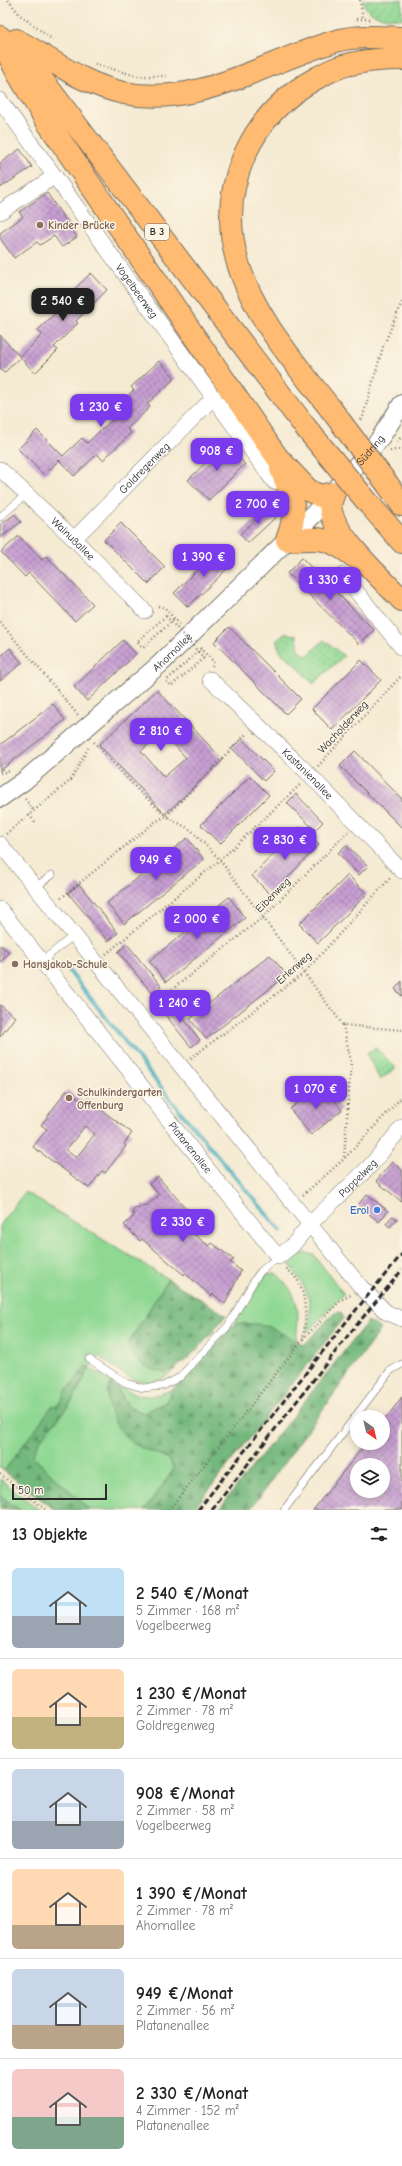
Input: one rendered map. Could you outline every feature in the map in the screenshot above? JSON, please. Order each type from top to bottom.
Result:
[{"type":"highway","points":[[3,32],[70,72],[98,85],[125,93],[163,96],[221,85],[337,41],[379,37],[402,38]]},
{"type":"highway","points":[[3,32],[17,72],[44,117],[277,456],[308,490],[320,496],[334,493],[330,509],[335,524],[402,600]]},
{"type":"highway","name":"B 3","points":[[3,32],[306,428],[402,542]]},
{"type":"highway","points":[[402,59],[378,59],[350,64],[327,73],[302,86],[280,104],[260,125],[240,164],[233,198],[232,232],[237,260],[251,296],[275,336],[402,505]]},
{"type":"highway","points":[[277,456],[294,505],[294,521],[287,540],[322,538],[341,546],[374,570]]},
{"type":"street","name":"Vogelbeerweg","points":[[0,100],[274,482]]},
{"type":"street","points":[[0,212],[55,176]]},
{"type":"street","name":"Goldregenweg","points":[[74,539],[214,397]]},
{"type":"street","name":"Südring","points":[[334,493],[379,440],[402,404]]},
{"type":"street","name":"Walnußallee","points":[[0,469],[74,539],[144,611]]},
{"type":"street","name":"Ahornallee","points":[[0,798],[24,781],[160,664],[334,493]]},
{"type":"street","points":[[343,575],[402,648]]},
{"type":"street","name":"Kastanienallee","points":[[210,679],[310,775],[355,824],[400,869]]},
{"type":"street","points":[[0,844],[34,888],[96,961],[180,1067],[361,1287],[386,1312],[402,1319]]},
{"type":"street","name":"Platanenallee","points":[[0,909],[278,1257]]},
{"type":"street","name":"Pappelweg","points":[[309,1225],[371,1165],[402,1128]]},
{"type":"street","points":[[278,1257],[292,1246],[309,1225]]},
{"type":"lane","points":[[0,517],[26,494]]},
{"type":"lane","points":[[34,888],[52,875]]},
{"type":"lane","points":[[42,961],[74,935]]},
{"type":"lane","points":[[89,1359],[126,1383],[143,1388],[162,1386],[180,1377],[228,1326],[255,1279],[261,1271],[278,1257]]},
{"type":"lane","points":[[284,1510],[390,1371],[402,1364]]},
{"type":"path","points":[[8,0],[20,15],[58,44]]},
{"type":"path","points":[[360,0],[363,18]]},
{"type":"path","points":[[350,20],[363,18],[378,19]]},
{"type":"path","points":[[92,63],[137,76],[173,76]]},
{"type":"path","points":[[388,452],[402,449]]},
{"type":"path","points":[[144,611],[154,606],[165,608],[179,624]]},
{"type":"path","points":[[174,619],[143,648],[137,642],[166,616],[204,658],[171,686],[166,681],[201,649]]},
{"type":"path","points":[[174,630],[185,619]]},
{"type":"path","points":[[0,622],[79,717],[85,712]]},
{"type":"path","points":[[197,644],[214,662],[210,679]]},
{"type":"path","name":"Wacholderweg","points":[[96,961],[220,860],[310,775],[402,676]]},
{"type":"path","points":[[50,907],[155,822],[166,816],[256,723]]},
{"type":"path","points":[[94,742],[139,791],[166,816],[191,830],[220,860],[343,1026],[351,1062],[344,1159]]},
{"type":"path","points":[[0,774],[12,770]]},
{"type":"path","points":[[0,838],[34,811]]},
{"type":"path","points":[[29,815],[37,824]]},
{"type":"path","name":"Eibenweg","points":[[139,1016],[262,918],[355,824]]},
{"type":"path","name":"Erlenweg","points":[[180,1067],[304,973],[400,869]]},
{"type":"path","points":[[343,1026],[402,1030]]},
{"type":"path","points":[[293,1205],[344,1159],[402,1097]]},
{"type":"path","points":[[278,1257],[298,1281],[306,1318],[302,1340]]},
{"type":"path","points":[[169,1510],[302,1340],[341,1300],[351,1295]]},
{"type":"path","points":[[0,1474],[46,1510]]},
{"type":"green space","points":[[363,0],[402,0],[402,19],[373,14],[368,11]]},
{"type":"green space","points":[[286,633],[297,636],[299,650],[307,656],[324,640],[344,656],[313,684],[295,664],[281,653],[276,641]]},
{"type":"green space","points":[[375,1047],[396,1068],[380,1080],[367,1054]]},
{"type":"green space","points":[[25,1192],[168,1279],[128,1344],[165,1373],[178,1366],[167,1376],[157,1381],[147,1382],[128,1376],[98,1356],[89,1368],[63,1394],[65,1396],[56,1407],[53,1405],[4,1471],[0,1468],[0,1224]]},
{"type":"green space","points":[[305,1253],[314,1255],[344,1294],[306,1333],[310,1313],[308,1296],[300,1280],[289,1264],[298,1255]]},
{"type":"green space","points":[[276,1273],[284,1281],[294,1296],[298,1312],[296,1341],[234,1324],[265,1274]]},
{"type":"green space","points":[[168,1279],[226,1315],[189,1358],[171,1370],[161,1372],[151,1369],[138,1361],[131,1353],[128,1344]]},
{"type":"green space","points":[[340,1312],[344,1318],[193,1510],[145,1510],[174,1469],[169,1459],[136,1445],[120,1430],[111,1414],[109,1406],[109,1390],[112,1382],[129,1407],[144,1413],[166,1402],[173,1389],[234,1324],[246,1323],[264,1325],[304,1345],[334,1313]]},
{"type":"green space","points":[[368,1321],[381,1329],[250,1510],[218,1510]]},
{"type":"green space","points":[[86,1366],[89,1368],[77,1392],[64,1412],[38,1443],[33,1457],[90,1510],[55,1510],[4,1471],[53,1405],[57,1407],[65,1396],[63,1394]]},
{"type":"green space","points":[[89,1368],[112,1382],[107,1391],[133,1443],[169,1459],[174,1469],[145,1510],[90,1510],[33,1457],[38,1443],[64,1413],[80,1388]]},
{"type":"green space","points":[[116,1386],[132,1393],[144,1396],[156,1395],[173,1389],[166,1402],[144,1413],[129,1407]]},
{"type":"green space","points":[[0,1479],[39,1510],[20,1510],[0,1495]]},
{"type":"green space","points":[[0,1495],[20,1510],[0,1508]]},
{"type":"building","points":[[20,149],[32,167],[0,188],[0,163]]},
{"type":"building","name":"Kinder Brücke","points":[[47,193],[77,237],[62,247],[54,236],[40,245],[37,242],[14,258],[0,238],[0,233],[23,217],[19,212]]},
{"type":"building","points":[[91,273],[107,290],[76,321],[78,323],[54,347],[58,350],[35,373],[20,357],[42,335],[38,330],[62,307],[59,304]]},
{"type":"building","points":[[0,335],[20,357],[4,373],[0,369]]},
{"type":"building","points":[[159,361],[175,378],[147,404],[150,407],[127,429],[131,433],[103,460],[97,454],[74,476],[59,460],[44,475],[18,449],[37,430],[63,456],[82,438],[87,443],[115,417],[111,412],[134,390],[131,387]]},
{"type":"building","points":[[225,444],[245,464],[209,500],[188,480]]},
{"type":"building","points":[[269,507],[277,516],[248,543],[240,534]]},
{"type":"building","points":[[15,514],[21,522],[0,538],[0,525]]},
{"type":"building","points":[[121,523],[165,567],[148,584],[104,540]]},
{"type":"building","points":[[19,536],[42,560],[46,556],[93,604],[75,621],[29,573],[25,577],[1,552]]},
{"type":"building","points":[[219,548],[233,563],[188,607],[174,593]]},
{"type":"building","points":[[302,558],[374,630],[359,644],[287,573]]},
{"type":"building","points":[[229,627],[301,699],[286,714],[214,642]]},
{"type":"building","points":[[123,640],[136,654],[87,701],[74,687]]},
{"type":"building","points":[[10,648],[22,663],[0,681],[0,657]]},
{"type":"building","points":[[361,660],[381,680],[332,730],[312,709]]},
{"type":"building","points":[[157,690],[223,760],[165,814],[99,745]],"holes":[[[163,732],[186,758],[164,777],[141,751]]]},
{"type":"building","points":[[53,704],[65,720],[0,771],[0,745]]},
{"type":"building","points":[[242,739],[274,771],[264,781],[232,748]]},
{"type":"building","points":[[355,751],[402,799],[402,828],[340,766]]},
{"type":"building","points":[[250,776],[269,795],[220,844],[201,825]]},
{"type":"building","points":[[296,794],[323,822],[315,830],[287,803]]},
{"type":"building","points":[[300,827],[319,845],[271,895],[252,876]]},
{"type":"building","points":[[187,838],[204,859],[124,924],[107,903]]},
{"type":"building","points":[[346,845],[368,866],[359,875],[338,853]]},
{"type":"building","points":[[348,875],[367,894],[318,943],[299,924]]},
{"type":"building","points":[[79,884],[118,933],[108,941],[68,893]]},
{"type":"building","points":[[229,897],[245,918],[166,982],[149,961]]},
{"type":"building","points":[[127,944],[161,986],[152,993],[118,952]]},
{"type":"building","points":[[0,945],[9,952],[0,963]]},
{"type":"building","points":[[270,955],[287,975],[206,1039],[190,1019]]},
{"type":"building","points":[[402,981],[402,996],[395,989]]},
{"type":"building","points":[[170,1001],[200,1040],[191,1047],[160,1008]]},
{"type":"building","points":[[0,1005],[15,1017],[0,1037]]},
{"type":"building","points":[[321,1084],[342,1110],[311,1135],[290,1109]]},
{"type":"building","points":[[67,1090],[84,1103],[87,1099],[132,1133],[124,1144],[126,1146],[105,1173],[102,1171],[89,1188],[33,1147],[47,1129],[41,1125]],"holes":[[[85,1126],[95,1134],[76,1158],[66,1150]]]},
{"type":"building","points":[[392,1162],[402,1170],[402,1202],[376,1181]]},
{"type":"building","points":[[158,1177],[192,1215],[183,1226],[209,1246],[212,1243],[234,1260],[230,1262],[241,1271],[225,1304],[213,1294],[211,1296],[185,1273],[184,1275],[142,1239],[140,1241],[124,1225],[135,1215],[132,1213],[135,1207],[138,1209],[143,1205],[146,1206],[159,1195],[149,1184]]},
{"type":"building","points":[[367,1194],[388,1211],[379,1222],[358,1205]]},
{"type":"building","points":[[392,1216],[397,1219],[390,1227],[386,1224]]},
{"type":"building","points":[[402,1397],[402,1510],[313,1510],[350,1463],[350,1498],[390,1498],[390,1458],[354,1458],[360,1450],[390,1450],[390,1413]]},
{"type":"waterway","points":[[69,971],[179,1110],[281,1231]]},
{"type":"railway","points":[[198,1510],[342,1327],[402,1254]]},
{"type":"railway","points":[[212,1510],[350,1333],[402,1270]]},
{"type":"place","name":"Kinder Brücke","points":[[40,225]]},
{"type":"place","name":"Hansjakob-Schule","points":[[15,964]]},
{"type":"place","name":"Schulkindergarten Offenburg","points":[[69,1098]]},
{"type":"place","name":"Erol","points":[[377,1210]]}]
